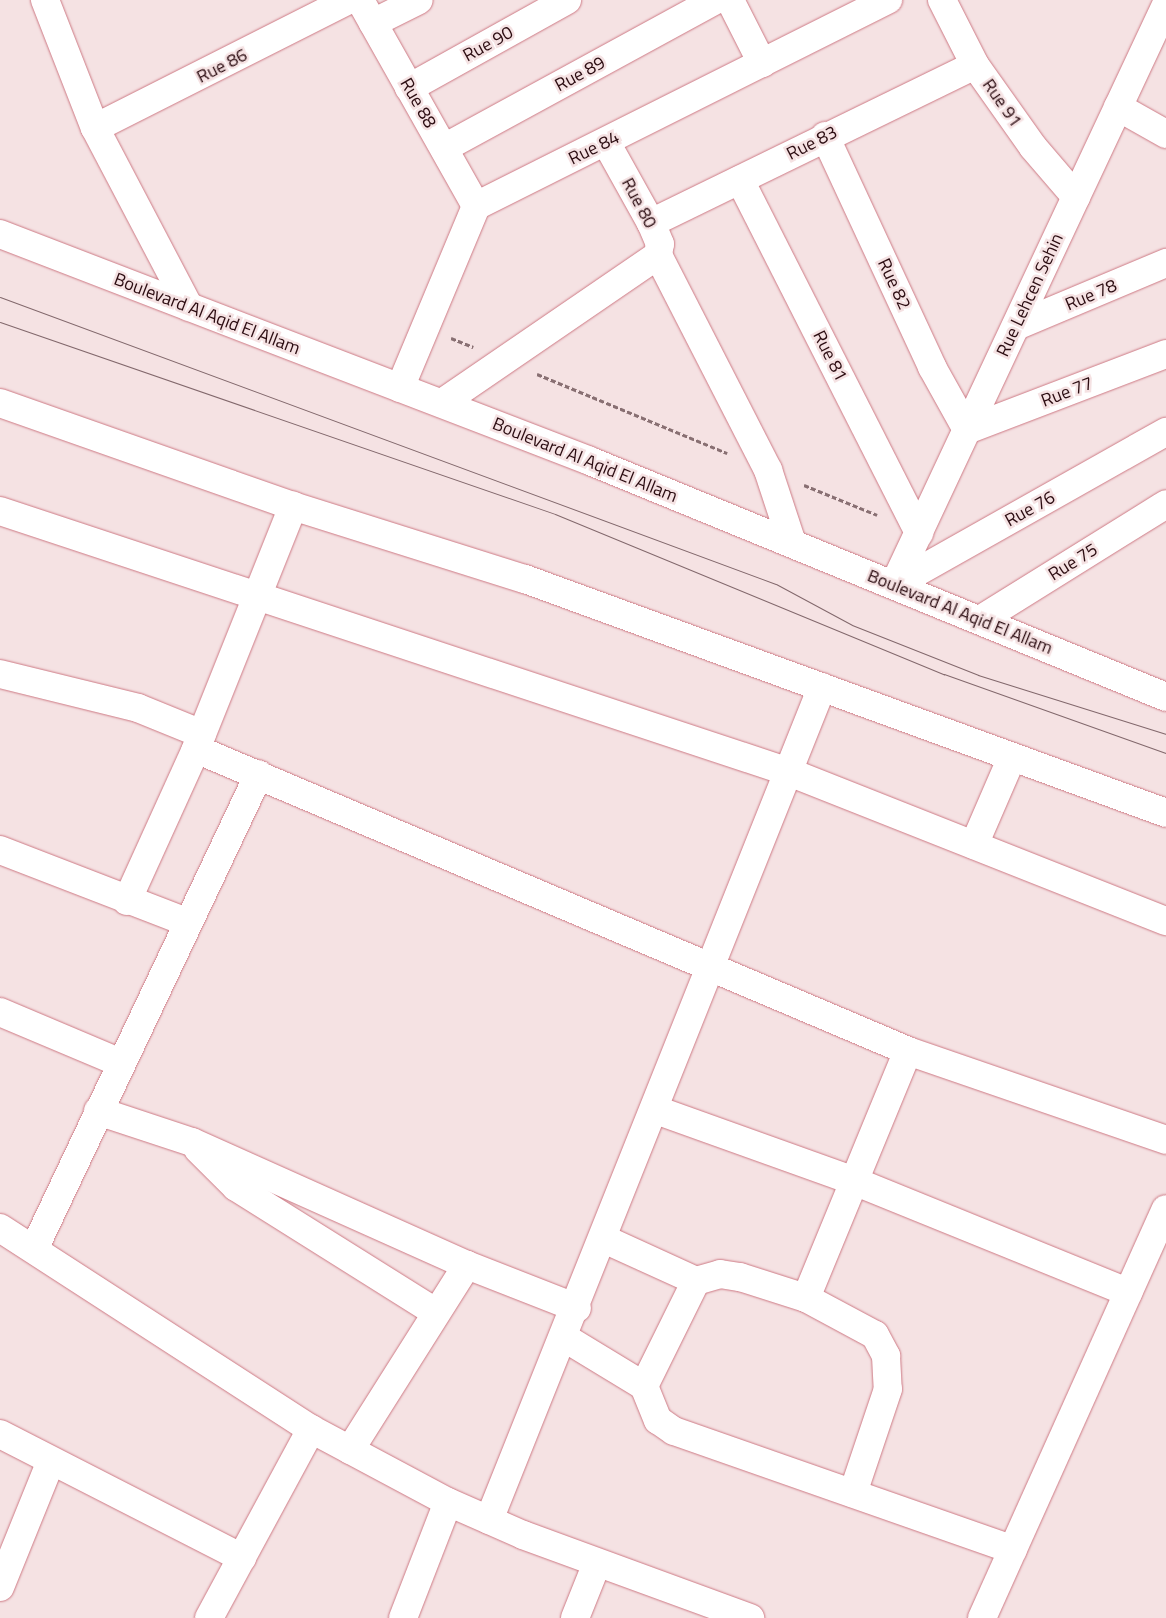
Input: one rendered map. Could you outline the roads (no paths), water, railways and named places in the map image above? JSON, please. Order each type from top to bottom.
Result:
[{"type":"street","points":[[45,0],[95,128],[189,308]]},
{"type":"street","name":"Rue 86","points":[[95,128],[348,0]]},
{"type":"street","name":"Rue 88","points":[[360,0],[476,206]]},
{"type":"street","points":[[373,23],[419,0]]},
{"type":"street","name":"Rue 90","points":[[409,88],[567,0]]},
{"type":"street","name":"Rue 89","points":[[444,148],[716,0]]},
{"type":"street","points":[[730,0],[762,63]]},
{"type":"street","name":"Rue 84","points":[[476,206],[888,0]]},
{"type":"street","name":"Rue 91","points":[[942,0],[975,65],[1033,147],[1076,197]]},
{"type":"street","name":"Rue Lehcen Sehin","points":[[894,585],[1166,5]]},
{"type":"street","name":"Rue 83","points":[[651,223],[825,136],[975,65]]},
{"type":"street","points":[[1118,107],[1166,134]]},
{"type":"street","name":"Rue 82","points":[[825,136],[932,367],[967,430]]},
{"type":"street","name":"Rue 80","points":[[606,142],[651,223],[660,244],[654,260],[768,470],[792,543]]},
{"type":"street","name":"Rue 81","points":[[740,180],[919,533]]},
{"type":"street","points":[[400,388],[423,326],[476,206]]},
{"type":"street","name":"Boulevard Al Aqid El Allam","points":[[0,234],[189,308],[442,403],[792,543],[1166,697]]},
{"type":"street","points":[[442,403],[508,362],[654,260]]},
{"type":"street","name":"Rue 78","points":[[1016,326],[1166,263]]},
{"type":"street","name":"Rue 77","points":[[967,430],[1166,354]]},
{"type":"street","points":[[0,403],[293,506],[526,579],[1166,813]]},
{"type":"street","name":"Rue 76","points":[[894,585],[1166,432]]},
{"type":"street","name":"Rue 75","points":[[980,620],[1166,504]]},
{"type":"street","points":[[127,901],[199,741],[293,506]]},
{"type":"street","points":[[0,511],[789,772],[1166,921]]},
{"type":"street","points":[[1,677],[138,708],[259,774],[712,972],[908,1051],[1166,1140]]},
{"type":"street","points":[[489,1520],[577,1308],[712,972],[822,687]]},
{"type":"street","points":[[974,845],[1012,756]]},
{"type":"street","points":[[35,1247],[187,922],[259,774]]},
{"type":"street","points":[[0,850],[127,901],[187,922]]},
{"type":"street","points":[[0,1012],[121,1063]]},
{"type":"street","points":[[806,1298],[908,1051]]},
{"type":"street","points":[[656,1110],[854,1181],[1128,1292]]},
{"type":"street","points":[[98,1111],[192,1142],[467,1266],[577,1308]]},
{"type":"street","points":[[192,1142],[236,1186],[434,1311]]},
{"type":"street","points":[[982,1618],[1166,1209]]},
{"type":"street","points":[[0,1228],[35,1247],[311,1429],[448,1502],[597,1563],[750,1618]]},
{"type":"street","points":[[604,1239],[696,1281],[720,1274],[740,1277],[806,1298],[875,1335],[886,1356],[888,1389],[853,1493]]},
{"type":"street","points":[[350,1450],[434,1311],[467,1266]]},
{"type":"street","points":[[644,1386],[696,1281]]},
{"type":"street","points":[[564,1338],[644,1386],[658,1420],[674,1431],[1013,1550]]},
{"type":"street","points":[[209,1618],[311,1429]]},
{"type":"street","points":[[0,1434],[242,1558]]},
{"type":"street","points":[[0,1587],[51,1461]]},
{"type":"street","points":[[403,1618],[448,1502]]},
{"type":"street","points":[[575,1618],[597,1563]]},
{"type":"tram line","points":[[0,297],[776,584],[852,625],[978,675],[1166,734]]},
{"type":"tram line","points":[[0,322],[555,514],[944,674],[1166,753]]}]
